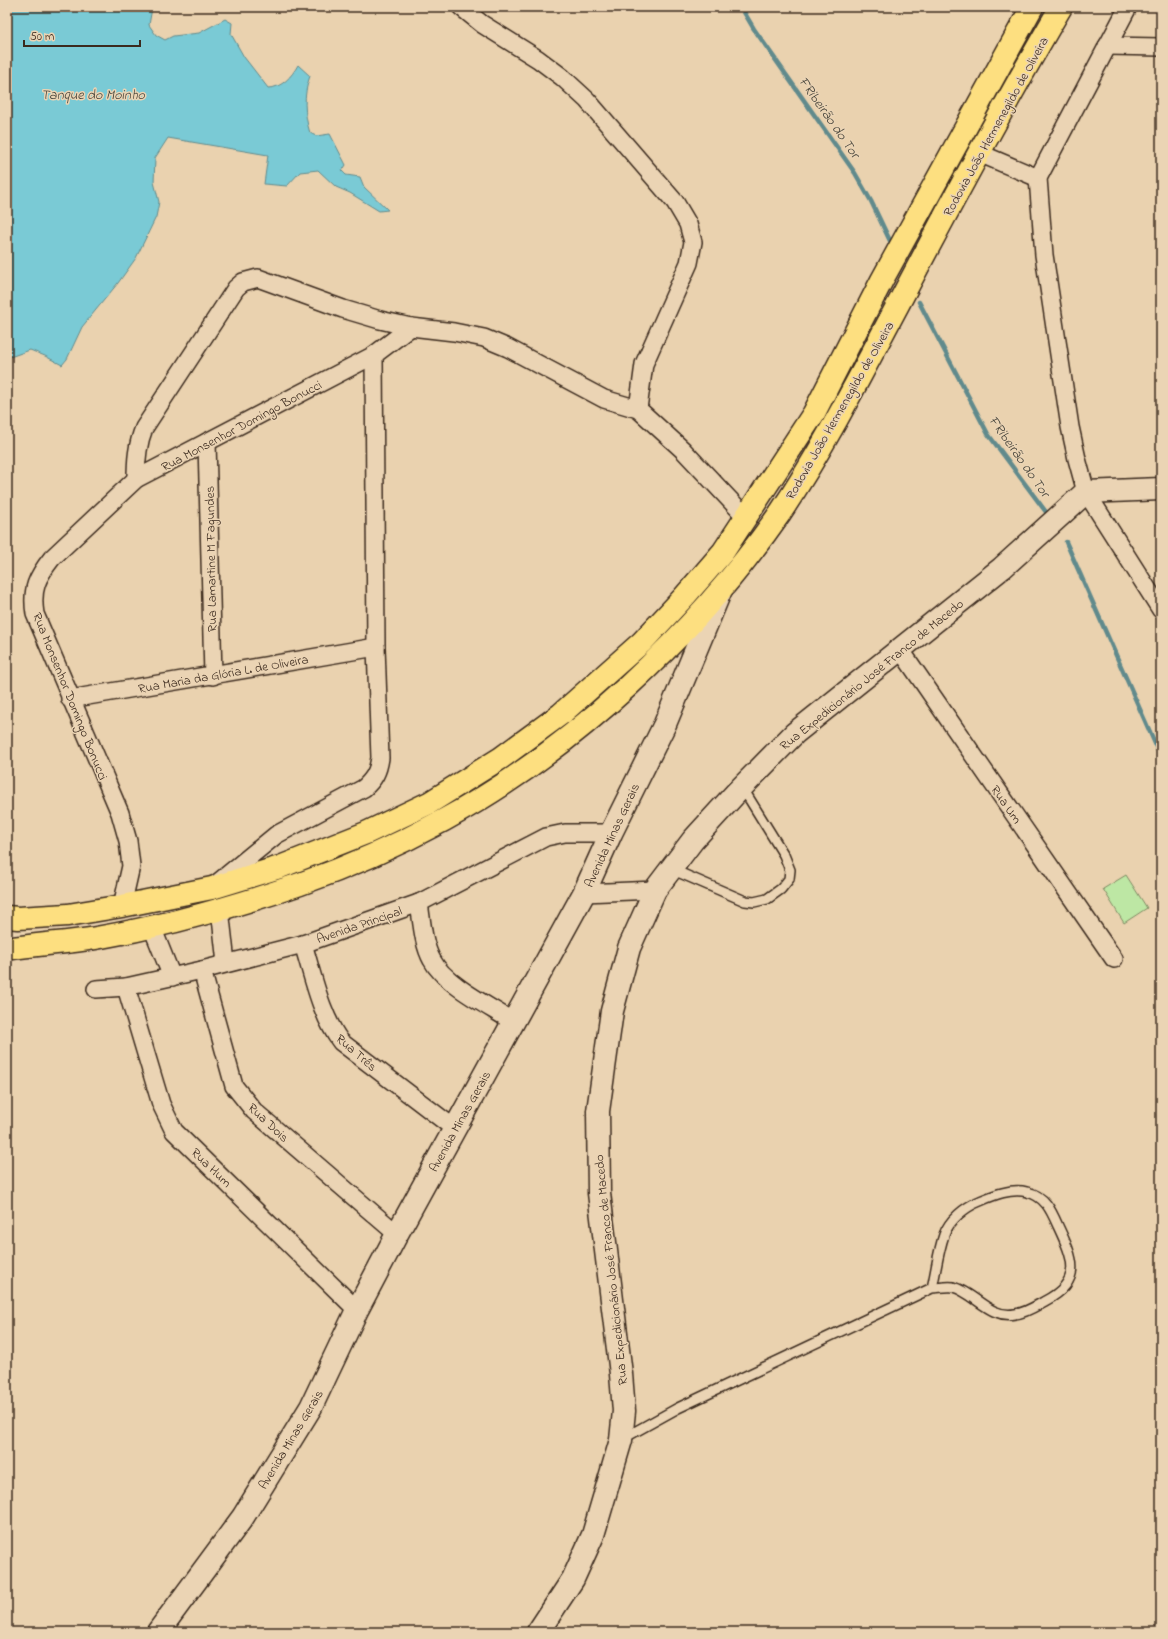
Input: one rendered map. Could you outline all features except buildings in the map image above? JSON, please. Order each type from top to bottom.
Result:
[{"type":"main road","name":"Rodovia João Hermenegildo de Oliveira","points":[[7,917],[18,918],[68,915],[122,906],[212,888],[280,867],[366,833],[429,803],[501,758],[561,714],[642,642],[723,552],[814,413],[882,280],[1032,7]]},
{"type":"main road","name":"Rodovia João Hermenegildo de Oliveira","points":[[7,949],[96,938],[220,909],[301,884],[370,856],[444,820],[496,789],[550,751],[612,701],[669,647],[722,589],[780,513],[821,446],[979,153],[1061,7]]},
{"type":"street","points":[[461,7],[482,24],[538,58],[587,100],[675,202],[688,224],[693,242],[690,263],[644,364],[638,410]]},
{"type":"street","points":[[1128,7],[1038,178],[1044,256],[1070,427],[1086,492],[1161,610]]},
{"type":"street","points":[[1107,46],[1161,47]]},
{"type":"street","points":[[979,153],[1038,178]]},
{"type":"street","points":[[136,479],[136,457],[144,428],[236,288],[243,282],[258,278],[344,309],[380,320],[411,327],[454,332],[484,338],[508,348],[598,396],[638,410],[683,450],[746,517]]},
{"type":"street","name":"Rua Monsenhor Domingo Bonucci","points":[[122,906],[131,866],[128,841],[120,814],[35,614],[33,600],[35,587],[41,572],[52,558],[136,479],[374,355],[411,327]]},
{"type":"street","points":[[212,888],[276,835],[364,788],[373,779],[378,771],[380,758],[376,647],[374,355]]},
{"type":"street","name":"Rua Lamartine M Fagundes","points":[[207,442],[213,676]]},
{"type":"street","points":[[1086,492],[1161,489]]},
{"type":"street","name":"Rua Expedicionário José Franco de Macedo","points":[[538,1632],[573,1579],[593,1535],[621,1440],[623,1403],[599,1193],[598,1111],[605,1056],[616,997],[629,948],[655,890],[693,840],[795,733],[1002,568],[1086,492]]},
{"type":"street","name":"Avenida Minas Gerais","points":[[158,1632],[243,1517],[311,1407],[357,1310],[397,1234],[515,1022],[584,893],[611,833],[666,724],[722,589]]},
{"type":"street","name":"Rua Maria da Glória L. de Oliveira","points":[[70,699],[213,676],[376,647]]},
{"type":"street","name":"Rua Um","points":[[900,649],[1114,959]]},
{"type":"street","name":"Avenida Principal","points":[[96,989],[126,987],[202,970],[303,944],[419,904],[546,837],[565,833],[611,833]]},
{"type":"street","points":[[584,893],[655,890]]},
{"type":"street","points":[[419,904],[428,949],[437,968],[457,986],[515,1022]]},
{"type":"street","points":[[220,909],[226,963]]},
{"type":"street","points":[[152,926],[172,976]]},
{"type":"street","name":"Rua Três","points":[[303,944],[328,1019],[334,1033],[341,1042],[455,1129]]},
{"type":"street","name":"Rua Dois","points":[[202,970],[234,1086],[254,1111],[397,1234]]},
{"type":"street","name":"Rua Hum","points":[[126,987],[161,1104],[174,1131],[357,1310]]},
{"type":"lane","points":[[671,869],[745,901],[754,902],[767,899],[782,889],[789,879],[790,870],[784,855],[742,787]]},
{"type":"lane","points":[[621,1440],[678,1408],[932,1288],[951,1287],[961,1290],[989,1309],[1002,1315],[1015,1314],[1036,1306],[1064,1289],[1070,1277],[1072,1268],[1070,1251],[1051,1209],[1046,1202],[1036,1195],[1027,1192],[1011,1191],[994,1195],[975,1203],[961,1212],[950,1223],[944,1235],[932,1288]]},
{"type":"green space","points":[[1126,875],[1147,908],[1124,923],[1103,889]]},
{"type":"water","name":"Tanque do Moinho","points":[[7,7],[122,7],[126,10],[135,8],[152,8],[149,25],[156,35],[165,40],[173,36],[199,33],[225,19],[232,23],[231,34],[244,57],[268,88],[278,86],[286,81],[298,65],[310,76],[306,90],[305,104],[306,119],[310,133],[316,136],[330,134],[346,165],[342,171],[346,175],[360,177],[364,187],[388,210],[379,211],[350,193],[336,187],[318,170],[300,172],[287,186],[264,184],[268,155],[168,138],[155,158],[154,182],[159,202],[156,217],[136,258],[118,283],[82,327],[67,359],[62,365],[30,350],[7,358]]},
{"type":"waterway","name":"FRibeirão do Tor","points":[[741,7],[754,29],[855,173],[871,201],[892,245]]},
{"type":"waterway","name":"FRibeirão do Tor","points":[[919,302],[988,434],[1049,516]]},
{"type":"waterway","name":"FRibeirão do Tor","points":[[1066,542],[1161,757]]}]
